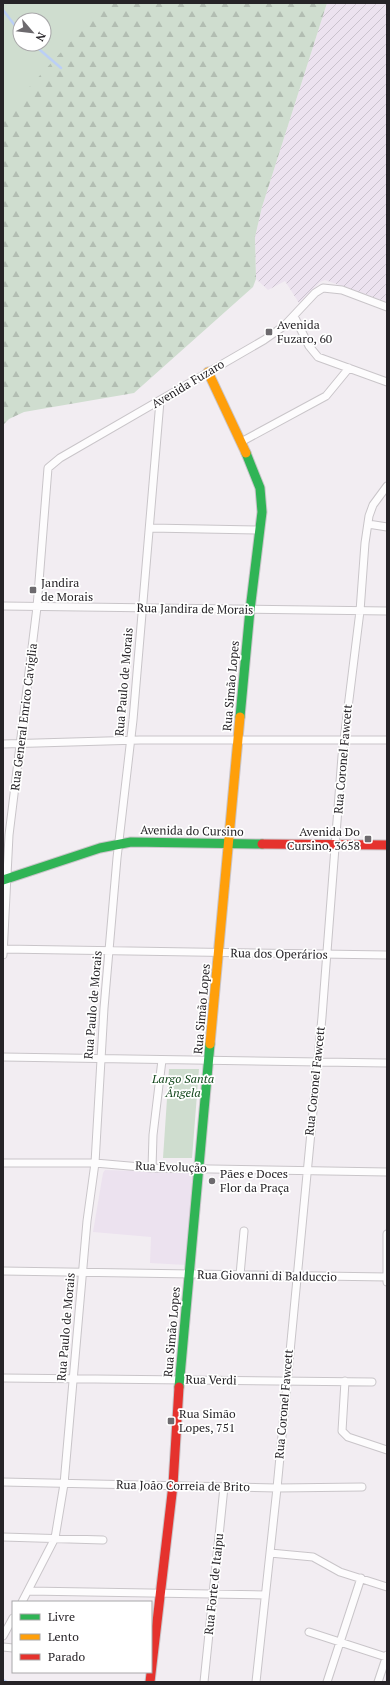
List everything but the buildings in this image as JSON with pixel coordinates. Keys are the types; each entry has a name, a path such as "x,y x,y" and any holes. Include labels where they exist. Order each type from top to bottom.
{"street":[{"name":"Avenida Fuzaro","path":"47,478 48,468 53,462 264,340 294,316 315,293 323,288 330,287 342,290 387,307"},
{"path":"294,316 309,346 318,357 387,382"},
{"path":"241,442 326,396 349,368"},
{"name":"Rua Simão Lopes","path":"152,1650 173,1485 179,1380 200,1168 218,952 250,610 262,512 260,488 241,442 208,372"},
{"name":"Rua Paulo de Morais","path":"23,1601 56,1538 64,1484 94,1163 100,1059 109,951 119,843 131,740 160,401"},
{"name":"Rua General Enrico Caviglia","path":"3,955 9,835 19,744 28,693 37,607 47,478"},
{"name":"Rua Coronel Fawcett","path":"256,1682 277,1488 327,955 344,740 360,611 368,524 373,505 387,486"},
{"path":"368,524 387,527"},
{"path":"150,528 259,530"},
{"name":"Rua Jandira de Morais","path":"3,606 387,612"},
{"path":"3,744 131,740 387,740"},
{"name":"Avenida do Cursino","path":"6,879 119,843 165,842 387,845"},
{"name":"Rua dos Operários","path":"3,949 387,956"},
{"path":"3,1057 387,1063"},
{"path":"152,1168 153,1135 162,1060"},
{"name":"Rua Evolução","path":"3,1163 94,1163 152,1168 306,1169 387,1172"},
{"path":"240,1275 244,1231"},
{"path":"387,1234 387,1282"},
{"name":"Rua Giovanni di Balduccio","path":"3,1271 387,1277"},
{"name":"Rua Verdi","path":"3,1378 372,1382"},
{"path":"345,1381 342,1431 344,1434 387,1450"},
{"name":"Rua João Correia de Brito","path":"3,1482 277,1488 362,1487"},
{"name":"Rua Forte de Itaipu","path":"204,1682 224,1487"},
{"path":"3,1537 103,1540"},
{"path":"270,1553 313,1557 340,1572 387,1587"},
{"path":"327,1682 361,1578"},
{"path":"28,1591 159,1592 266,1595"},
{"path":"3,1636 12,1620"},
{"path":"309,1632 387,1656 384,1674 378,1682"}],"shaded area":[{"path":"327,3 387,3 387,302 325,280 320,282 299,303 285,281 268,290 256,279 255,237 262,207"},
{"path":"105,1170 195,1173 186,1265 150,1263 151,1237 93,1232 103,1173"}],"green space":[{"path":"3,3 327,3 262,207 255,237 256,279 253,287 134,393 24,412 9,419 3,425"},
{"path":"3,3 103,3 83,28 3,116"},
{"name":"Largo Santa Ângela","path":"169,1069 199,1069 192,1158 163,1158"}],"waterway":[{"path":"3,10 12,22"},
{"path":"42,52 61,68"},
{"path":"3,1680 7,1682"}],"traffic: fast":[{"path":"240,717 250,610 262,512 260,488 246,453"},
{"path":"3,880 100,848 131,842 262,844"},
{"path":"179,1387 210,1044"}],"traffic: slow":[{"path":"208,372 246,453"},
{"path":"210,1044 240,717"}],"traffic: jam":[{"path":"262,844 387,845"},
{"path":"152,1665 173,1485 179,1387"},
{"path":"150,1682 151,1673"}],"place":[{"name":"Avenida Fuzaro, 60","path":"269,332"},
{"name":"Jandira de Morais","path":"33,590"},
{"name":"Avenida Do Cursino, 3658","path":"368,839"},
{"name":"Pães e Doces Flor da Praça","path":"212,1181"},
{"name":"Rua Simão Lopes, 751","path":"171,1421"}]}
